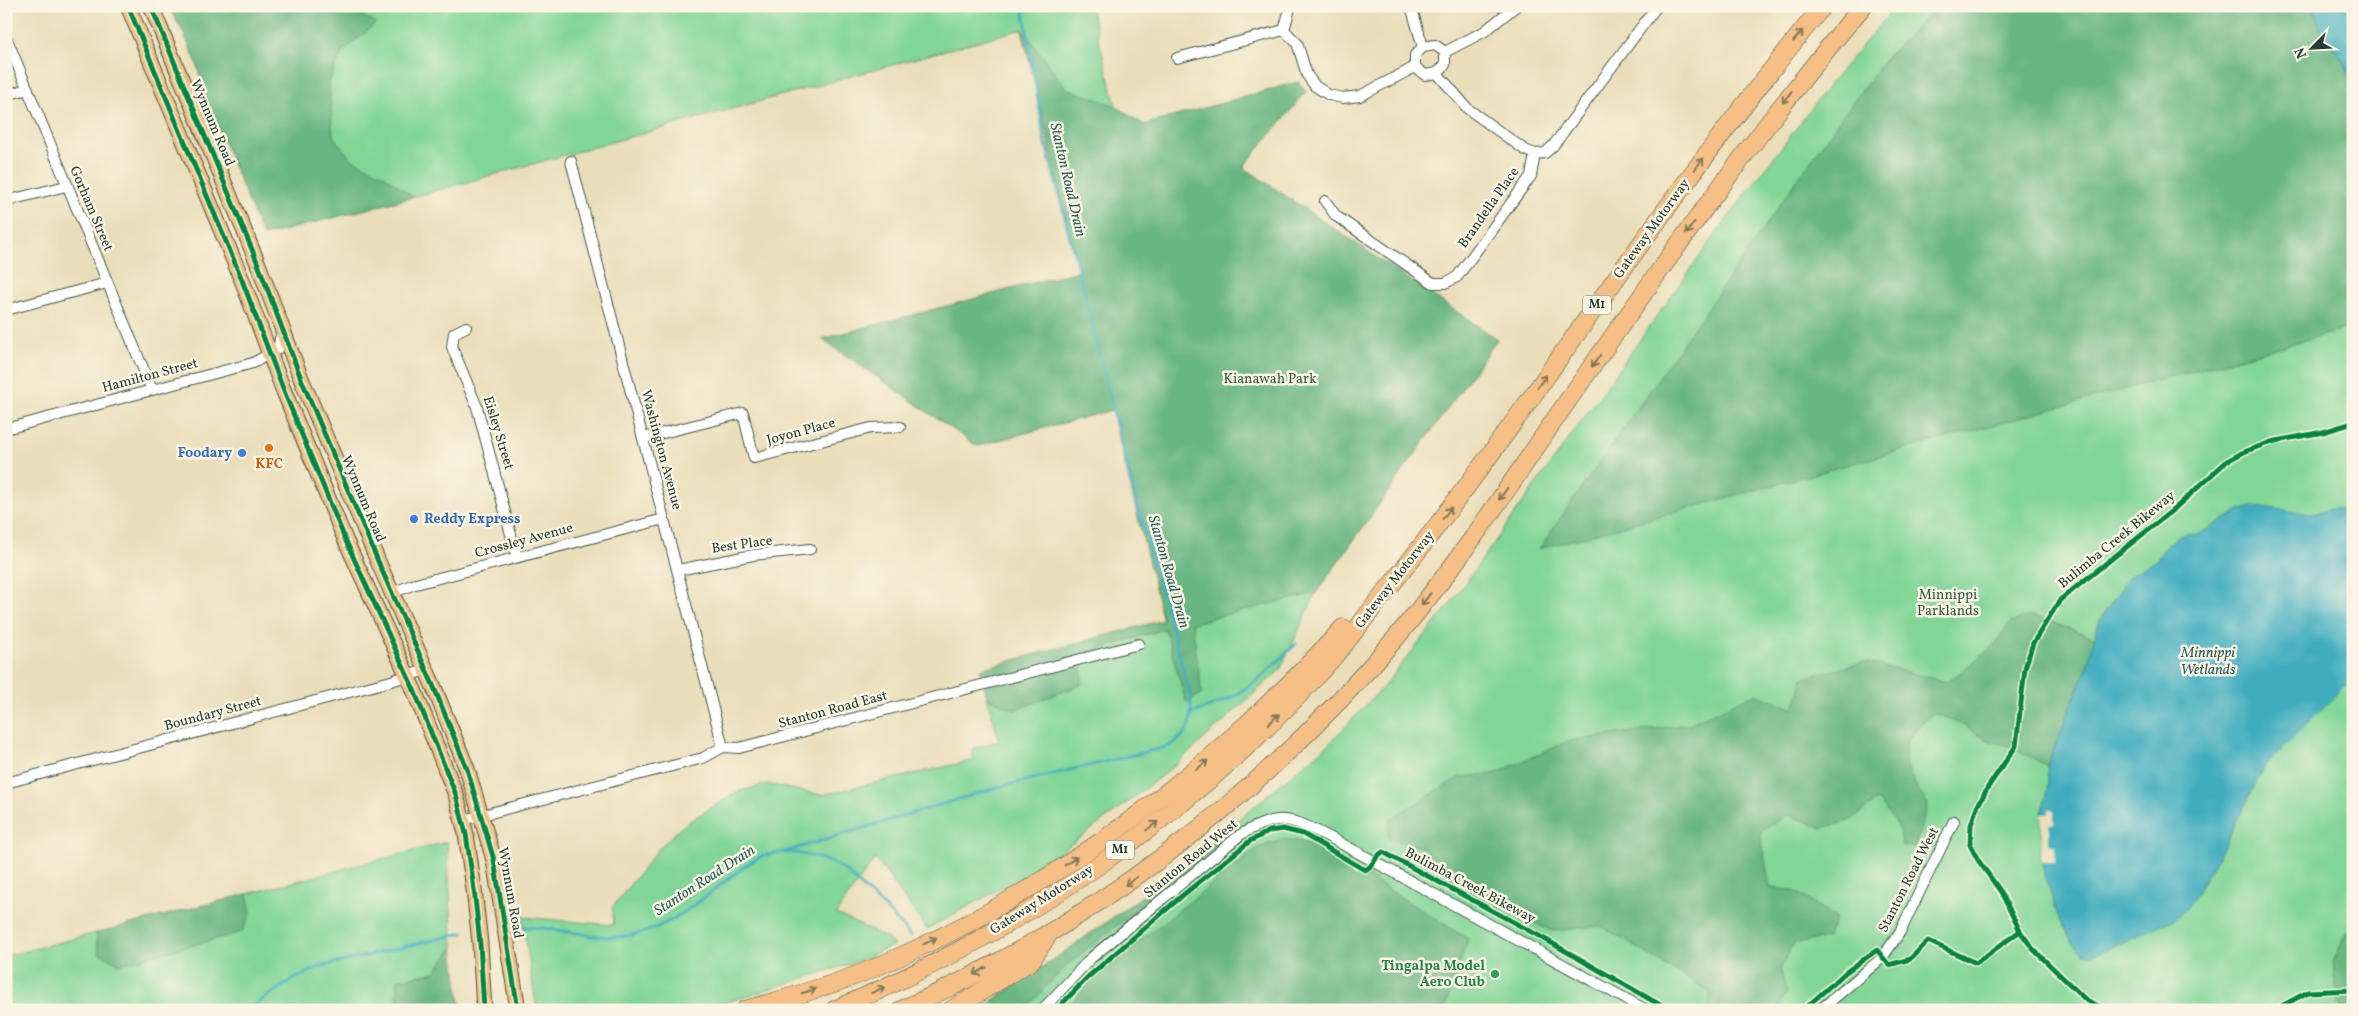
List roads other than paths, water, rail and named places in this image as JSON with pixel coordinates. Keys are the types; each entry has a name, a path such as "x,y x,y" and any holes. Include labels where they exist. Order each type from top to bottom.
{"highway":[{"name":"Gateway Motorway","path":"834,1010 914,974 1007,924 1065,888 1164,817 1212,777 1298,696 1354,634 1498,443 1694,171 1760,84 1823,6"},
{"name":"Gateway Motorway","path":"902,1010 1049,935 1129,882 1226,807 1311,730 1401,631 1456,560 1720,186 1785,99 1863,6"},
{"path":"745,1010 828,985 886,962 969,922 1070,862 1133,818 1225,746 1311,664 1357,614 1374,606"},
{"path":"951,1010 1031,961 1049,935"}],"main road":[{"path":"128,6 201,178 345,539 450,776 463,820 478,920 484,1010"},
{"name":"Wynnum Road","path":"151,6 258,264 342,479 426,670 467,769 482,815 498,878 518,1010"},
{"path":"201,178 204,161 213,157"}],"street":[{"path":"1284,30 1289,12 1288,6"},
{"path":"1412,6 1423,47"},
{"path":"1445,52 1485,31 1516,6"},
{"path":"1437,73 1468,109 1525,150 1535,154 1545,152 1553,146 1657,6"},
{"path":"1177,58 1284,30"},
{"path":"1284,30 1297,44 1307,75 1315,86 1329,95 1343,98 1360,96 1415,67"},
{"name":"Gorham Street","path":"6,38 152,390"},
{"path":"1415,67 1415,55 1423,47 1435,45 1445,52"},
{"path":"1415,67 1425,75 1437,73 1445,65 1445,52"},
{"path":"6,95 28,89"},
{"name":"Brandella Place","path":"1324,201 1336,216 1434,283 1445,283 1457,277 1531,176 1535,154"},
{"name":"Washington Avenue","path":"571,161 723,747"},
{"path":"6,201 66,186"},
{"path":"6,310 107,283"},
{"name":"Eisley Street","path":"466,327 454,333 452,347 477,407 518,557"},
{"path":"270,355 278,349 282,329"},
{"name":"Hamilton Street","path":"6,429 246,366 270,355"},
{"name":"Joyon Place","path":"643,438 743,413 754,458 871,428 900,427"},
{"name":"Crossley Avenue","path":"392,593 412,585 664,519"},
{"name":"Best Place","path":"678,570 747,556 810,549"},
{"name":"Stanton Road East","path":"463,820 703,758 723,747 739,748 1139,644"},
{"name":"Boundary Street","path":"6,783 426,670"},
{"name":"Stanton Road West","path":"1042,1010 1091,958 1240,835 1261,823 1278,819 1297,821 1333,839 1646,1010"},
{"name":"Stanton Road West","path":"1820,1010 1882,958 1900,932 1954,821"}],"water":[{"path":"2313,6 2351,6 2353,11 2353,89 2343,60 2322,36"},
{"name":"Minnippi Wetlands","path":"2255,506 2313,514 2332,509 2353,508 2353,678 2265,766 2221,852 2189,906 2174,919 2101,952 2090,956 2084,954 2073,943 2057,914 2041,862 2042,814 2048,785 2047,766 2086,670 2099,621 2130,575 2156,561 2164,548 2180,535 2189,532 2194,534 2200,533 2239,511"}],"waterway":[{"name":"Stanton Road Drain","path":"784,852 999,787 1167,747 1186,732 1190,722 1191,698 1129,474 1044,137 1023,6"},
{"path":"1191,714 1233,697 1260,678 1296,644"},
{"name":"Stanton Road Drain","path":"522,927 537,927 611,937 641,933 672,920 753,861 774,853 798,853 822,859 843,869 886,909 910,936"},
{"name":"Stanton Road Drain","path":"248,1010 290,981 319,967 463,933"}],"place":[{"name":"KFC","path":"269,448"},
{"name":"Foodary","path":"242,453"},
{"name":"Reddy Express","path":"414,519"},
{"name":"Tingalpa Model Aero Club","path":"1495,974"}],"park label":[{"name":"Kianawah Park","path":"1270,379"},
{"name":"Minnippi Parklands","path":"1948,604"}]}
